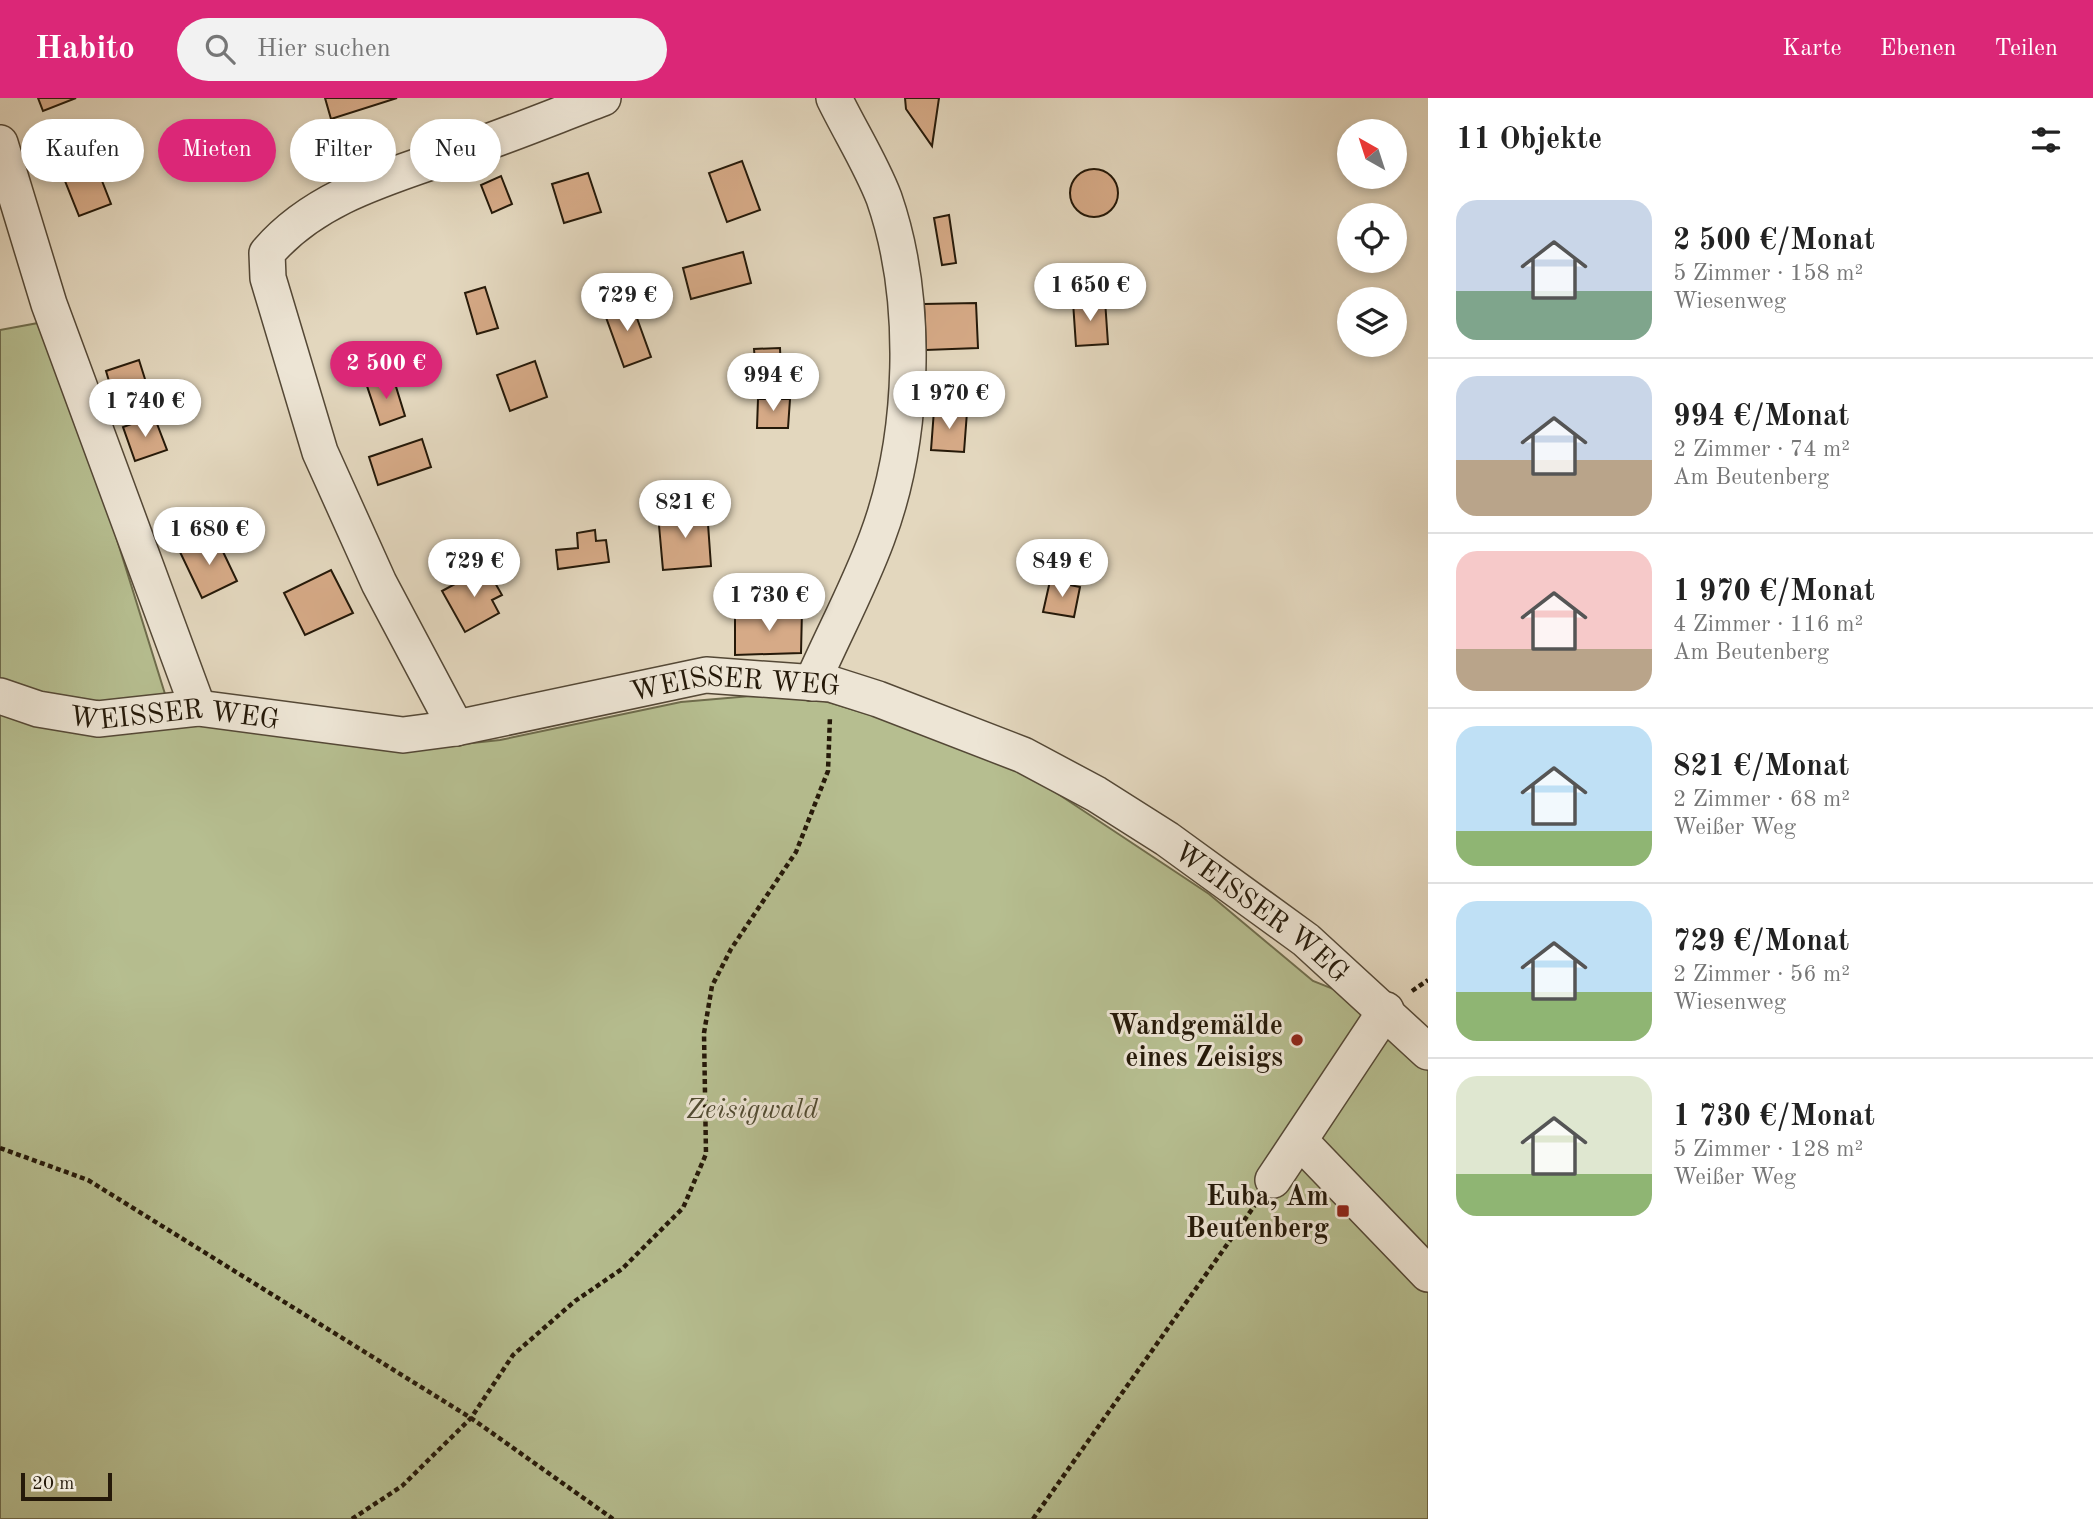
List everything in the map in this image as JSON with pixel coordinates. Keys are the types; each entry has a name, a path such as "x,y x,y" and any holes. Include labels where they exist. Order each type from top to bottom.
{"street":[{"path":"456,728 379,583 320,452 268,278 267,253 283,234 362,184 468,149 603,98"},
{"path":"821,684 878,537 903,444 907,332 900,257 883,197 834,98"},
{"path":"0,143 49,304 198,708"},
{"name":"WEISSER WEG","path":"0,696 38,709 98,719 198,708 403,735 456,728 706,675 821,684 878,699 1023,755 1096,794 1167,839 1306,940 1386,1010 1428,1052"},
{"path":"1273,1180 1386,1010"},
{"path":"1300,1141 1428,1274"}],"path":[{"path":"352,1519 402,1486 471,1419 513,1355 575,1301 622,1269 683,1208 706,1154 704,1032 712,986 731,949 796,852 828,771 821,684"},
{"path":"0,1148 88,1180 471,1419 613,1519"},
{"path":"1033,1519 1273,1180"}],"green space":[{"name":"Zeisigwald","path":"49,321 165,694 407,750 500,740 681,702 751,696 821,700 901,724 980,753 1040,782 1209,894 1313,981 1386,1010 1428,1052 1428,1519 0,1519 0,330"}],"building":[{"path":"38,98 76,98 43,111"},
{"path":"325,98 397,98 331,119"},
{"path":"905,98 939,98 932,146 906,109"},
{"path":"742,161 760,210 727,222 709,173"},
{"path":"1094,169 1111,176 1118,193 1111,210 1094,217 1077,210 1070,193 1077,176"},
{"path":"588,173 601,212 564,223 552,184"},
{"path":"501,176 512,204 492,213 481,185 501,182"},
{"path":"65,182 102,182 111,204 79,216"},
{"path":"949,215 956,263 942,265 934,218"},
{"path":"743,252 751,283 691,299 683,268"},
{"path":"485,287 498,328 477,334 465,293"},
{"path":"630,299 651,357 624,367 603,309"},
{"path":"1105,300 1108,344 1076,346 1073,302"},
{"path":"976,303 978,348 926,350 924,304"},
{"path":"780,348 781,373 756,375 754,349"},
{"path":"139,360 150,395 116,405 106,371"},
{"path":"535,361 547,397 510,411 497,375"},
{"path":"393,377 405,416 380,425 367,386"},
{"path":"758,399 790,399 788,428 757,428"},
{"path":"934,410 967,412 964,452 931,450"},
{"path":"154,416 167,450 135,461 123,427"},
{"path":"422,439 431,467 378,485 369,457"},
{"path":"707,510 711,566 663,570 658,514"},
{"path":"595,530 596,541 606,540 609,562 558,569 556,550 578,548 577,533"},
{"path":"215,535 237,581 202,598 180,552"},
{"path":"486,567 502,595 492,600 499,613 465,632 442,591"},
{"path":"331,570 353,613 305,635 284,593"},
{"path":"1050,581 1080,587 1074,617 1043,612"},
{"path":"802,610 801,653 735,655 735,616"}],"place":[{"name":"Wandgemälde eines Zeisigs","path":"1297,1040"},
{"name":"Euba, Am Beutenberg","path":"1343,1211"}]}
